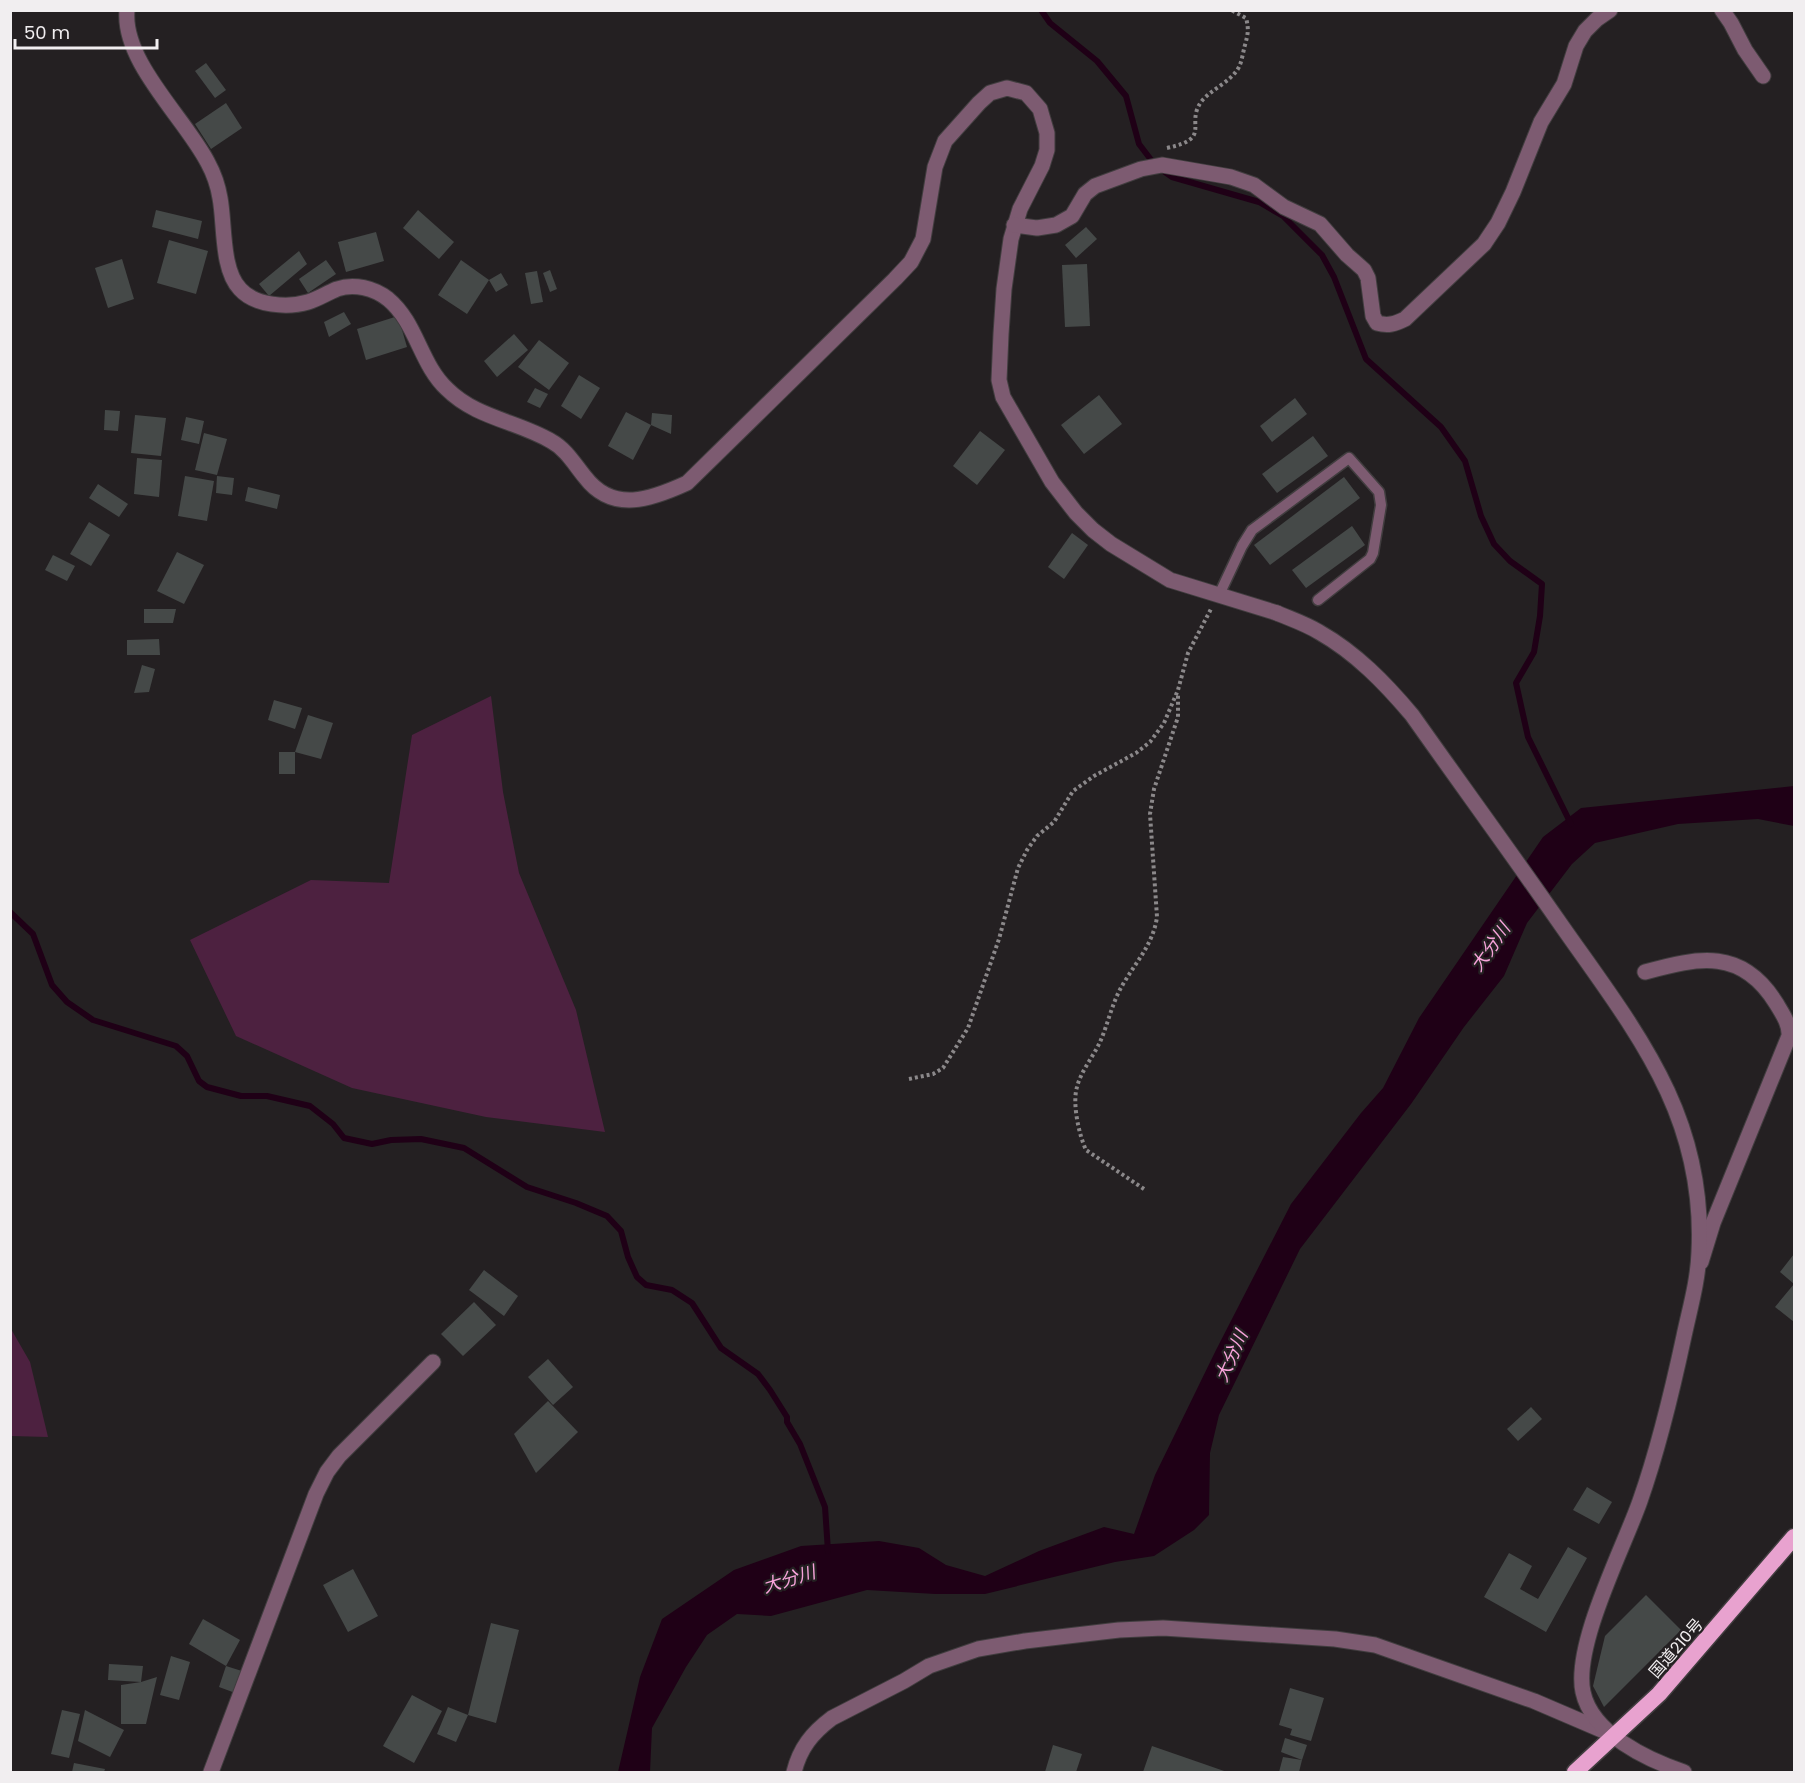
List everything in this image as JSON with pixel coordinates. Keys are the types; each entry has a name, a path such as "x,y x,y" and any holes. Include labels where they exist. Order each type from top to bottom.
{"highway":[{"name":"国道210号","path":"1575,1773 1679,1673 1794,1537"}],"street":[{"path":"127,10 128,34 147,72 208,163 220,199 225,248 232,278 240,289 248,296 267,304 293,305 308,302 338,288 375,291 399,309 408,321 434,372 452,394 490,417 552,441 563,450 596,489 605,495 622,500 655,497 687,483 895,279 911,262 923,239 935,167 945,141 984,97 997,90 1007,88 1018,90 1031,98 1040,109 1047,133 1047,150 1042,166 1014,225 1004,289 1001,334 999,380 1003,397 1052,482 1076,513 1093,530 1159,574 1180,584 1276,613 1319,632 1357,658 1376,675 1412,715 1614,1001 1660,1073 1684,1128 1694,1171 1700,1216 1697,1276"},
{"path":"1014,225 1037,228 1056,225 1072,216 1085,194 1095,186 1141,169 1162,165 1232,177 1254,184 1284,207 1320,224 1347,255 1364,270 1368,278 1373,316 1377,323 1386,325 1397,323 1405,320 1484,244 1498,223 1513,192 1541,122 1564,84 1576,46 1585,31 1610,10"},
{"path":"1722,10 1763,76"},
{"path":"1645,972 1698,959 1713,960 1738,967 1763,984 1780,1009 1789,1031 1789,1036 1713,1223 1697,1276 1658,1447 1640,1503 1596,1613 1583,1667 1583,1691 1597,1719 1613,1735 1641,1754 1684,1773"},
{"path":"211,1773 316,1494 327,1472 339,1456 433,1362"},
{"path":"794,1773 804,1745 832,1718 928,1666 996,1645 1142,1629 1335,1639 1375,1646 1534,1701 1613,1735"}],"lane":[{"path":"1219,595 1252,530 1349,458 1379,492 1381,505 1373,553 1370,559 1318,600"}],"path":[{"path":"1162,165 1166,148 1184,144 1191,139 1195,132 1201,102 1239,68 1249,29 1246,18 1231,10"},
{"path":"909,1079 933,1074 944,1068 968,1028 999,939 1018,868 1027,850 1037,836 1054,822 1073,791 1150,742 1164,723 1178,690 1188,652 1219,595"},
{"path":"1144,1189 1086,1150 1082,1142 1075,1100 1077,1087 1100,1042 1121,987 1146,951 1156,925 1150,814 1154,789 1178,717 1178,690"}],"shaded area":[{"path":"491,696 503,792 519,873 576,1010 605,1132 486,1117 352,1088 236,1036 190,940 311,880 389,883 412,735"},
{"path":"11,1329 30,1362 48,1437 11,1436"}],"water":[{"name":"大分川","path":"1794,786 1794,826 1758,819 1678,824 1595,843 1572,864 1527,923 1504,976 1464,1027 1411,1104 1300,1249 1219,1415 1210,1453 1209,1515 1194,1530 1154,1556 1115,1562 985,1594 867,1590 771,1616 737,1614 707,1635 652,1728 650,1772 618,1772 640,1677 662,1619 734,1570 801,1546 879,1541 919,1548 946,1565 985,1576 1039,1551 1104,1527 1134,1534 1155,1475 1291,1204 1383,1088 1419,1018 1543,837 1581,808"}],"building":[{"path":"206,63 226,90 215,98 195,71"},
{"path":"226,103 242,128 211,149 195,124"},
{"path":"156,210 202,221 198,239 152,227"},
{"path":"418,210 454,242 439,259 403,228"},
{"path":"1086,227 1097,239 1076,258 1065,245"},
{"path":"376,232 384,261 346,272 338,242"},
{"path":"169,240 208,251 196,294 157,283"},
{"path":"299,251 307,264 269,296 259,284"},
{"path":"122,259 134,299 108,308 95,268"},
{"path":"326,260 336,274 308,293 299,279"},
{"path":"461,260 489,280 467,314 438,295"},
{"path":"1087,264 1090,326 1065,327 1062,265"},
{"path":"550,270 557,289 550,292 543,273"},
{"path":"537,271 543,302 531,304 525,273"},
{"path":"501,273 508,285 496,292 489,280"},
{"path":"344,312 351,324 329,337 324,322"},
{"path":"398,316 407,347 366,360 357,329"},
{"path":"514,334 528,350 497,377 484,361"},
{"path":"539,340 569,363 549,390 518,367"},
{"path":"579,375 600,388 581,419 561,406"},
{"path":"535,388 548,394 540,408 527,402"},
{"path":"1099,395 1122,424 1084,454 1061,425"},
{"path":"1295,398 1307,414 1272,442 1260,426"},
{"path":"105,410 120,411 118,431 104,430"},
{"path":"626,412 651,425 633,460 608,446"},
{"path":"652,413 672,415 671,434 651,425"},
{"path":"135,415 166,418 161,456 131,453"},
{"path":"186,417 204,421 199,444 181,440"},
{"path":"980,431 1005,450 977,485 953,466"},
{"path":"204,433 227,439 217,475 195,470"},
{"path":"1313,436 1328,456 1277,493 1262,474"},
{"path":"137,458 162,460 159,497 134,494"},
{"path":"185,476 214,481 207,521 178,516"},
{"path":"217,476 234,478 232,495 216,493"},
{"path":"1344,477 1360,498 1270,565 1254,545"},
{"path":"98,484 128,504 119,517 89,498"},
{"path":"248,487 280,495 277,509 245,501"},
{"path":"89,522 110,535 91,566 70,554"},
{"path":"1352,526 1365,545 1306,588 1292,570"},
{"path":"1072,533 1088,545 1064,579 1048,567"},
{"path":"177,552 204,565 184,604 157,591"},
{"path":"53,555 75,566 67,581 45,570"},
{"path":"144,609 176,609 173,623 144,623"},
{"path":"159,639 160,655 127,655 127,640"},
{"path":"142,665 155,669 149,692 134,693"},
{"path":"274,700 302,708 295,729 268,720"},
{"path":"308,715 333,723 321,759 295,752"},
{"path":"279,752 295,752 295,774 279,774"},
{"path":"1794,1254 1794,1284 1780,1272"},
{"path":"484,1270 518,1296 504,1316 469,1290"},
{"path":"1794,1284 1794,1322 1775,1307"},
{"path":"474,1302 496,1325 463,1356 441,1334"},
{"path":"548,1359 573,1387 553,1405 528,1377"},
{"path":"548,1401 578,1432 536,1473 514,1434"},
{"path":"1531,1407 1542,1419 1518,1441 1507,1429"},
{"path":"1587,1487 1612,1502 1599,1524 1573,1510"},
{"path":"1568,1547 1587,1558 1546,1632 1484,1597 1509,1553 1532,1566 1520,1589 1538,1599"},
{"path":"353,1569 378,1616 348,1632 323,1585"},
{"path":"1646,1595 1681,1630 1604,1707 1593,1686 1605,1636"},
{"path":"203,1619 240,1640 226,1666 189,1644"},
{"path":"491,1623 519,1630 496,1723 468,1715"},
{"path":"171,1656 190,1662 179,1700 160,1695"},
{"path":"109,1664 143,1666 141,1682 108,1680"},
{"path":"226,1666 245,1672 238,1694 219,1687"},
{"path":"157,1677 146,1724 121,1724 121,1685"},
{"path":"1290,1688 1324,1698 1311,1741 1290,1735 1292,1729 1279,1725"},
{"path":"412,1695 442,1711 414,1763 383,1746"},
{"path":"448,1707 468,1715 456,1742 437,1734"},
{"path":"62,1710 80,1714 69,1758 51,1754"},
{"path":"85,1710 124,1730 110,1757 78,1741"},
{"path":"1285,1738 1307,1745 1302,1760 1281,1752"},
{"path":"1053,1745 1082,1754 1076,1772 1045,1772"},
{"path":"1152,1746 1227,1772 1143,1772"},
{"path":"1283,1757 1302,1760 1299,1772 1279,1772"},
{"path":"74,1763 105,1769 104,1772 72,1772"}],"waterway":[{"path":"1041,10 1050,23 1097,61 1126,96 1139,144 1155,165 1172,177 1259,202 1283,216 1322,255 1334,277 1366,359 1441,427 1465,461 1481,516 1494,544 1510,561 1542,584 1534,652 1516,683 1528,737 1571,824"},
{"path":"10,912 33,934 52,985 67,1002 93,1020 176,1046 187,1056 199,1081 207,1087 241,1096 267,1096 310,1106 333,1124 344,1138 372,1144 391,1140 421,1139 464,1148 527,1187 607,1216 621,1231 628,1257 637,1277 646,1285 672,1290 692,1303 721,1348 758,1374 770,1390 800,1444 825,1507 828,1551"}]}
